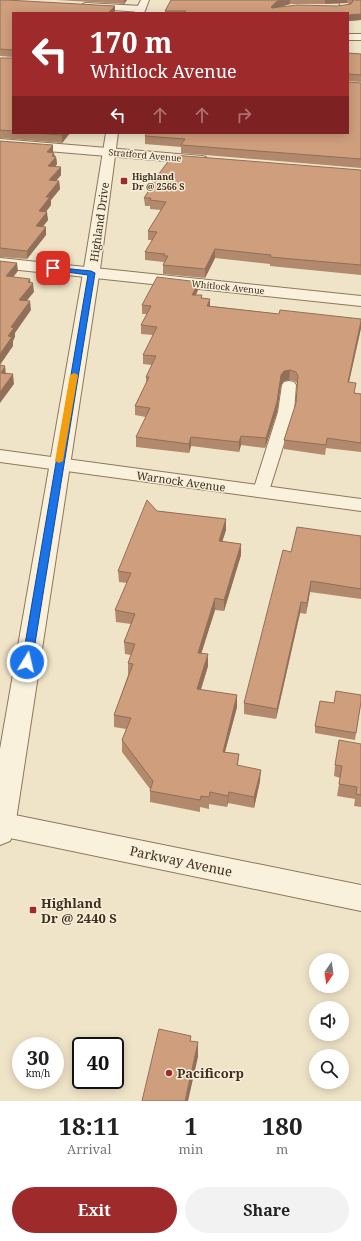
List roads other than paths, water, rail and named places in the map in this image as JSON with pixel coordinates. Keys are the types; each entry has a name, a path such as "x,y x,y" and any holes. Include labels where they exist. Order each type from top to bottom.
{"street":[{"path":"333,9 345,4 361,14"},
{"path":"76,6 141,7"},
{"path":"349,37 361,37"},
{"name":"Stratford Avenue","path":"0,143 110,143 211,161"},
{"name":"Highland Drive","path":"0,827 91,273 110,143"},
{"name":"Whitlock Avenue","path":"0,263 361,301"},
{"name":"Warnock Avenue","path":"0,456 361,505"},
{"name":"Parkway Avenue","path":"0,827 361,898"}],"lane":[{"path":"261,492 286,412 289,385"}],"place":[{"name":"Highland Dr @ 2566 S","path":"124,181"},
{"name":"Highland Dr @ 2440 S","path":"33,910"},
{"name":"Pacificorp","path":"169,1073"}]}
